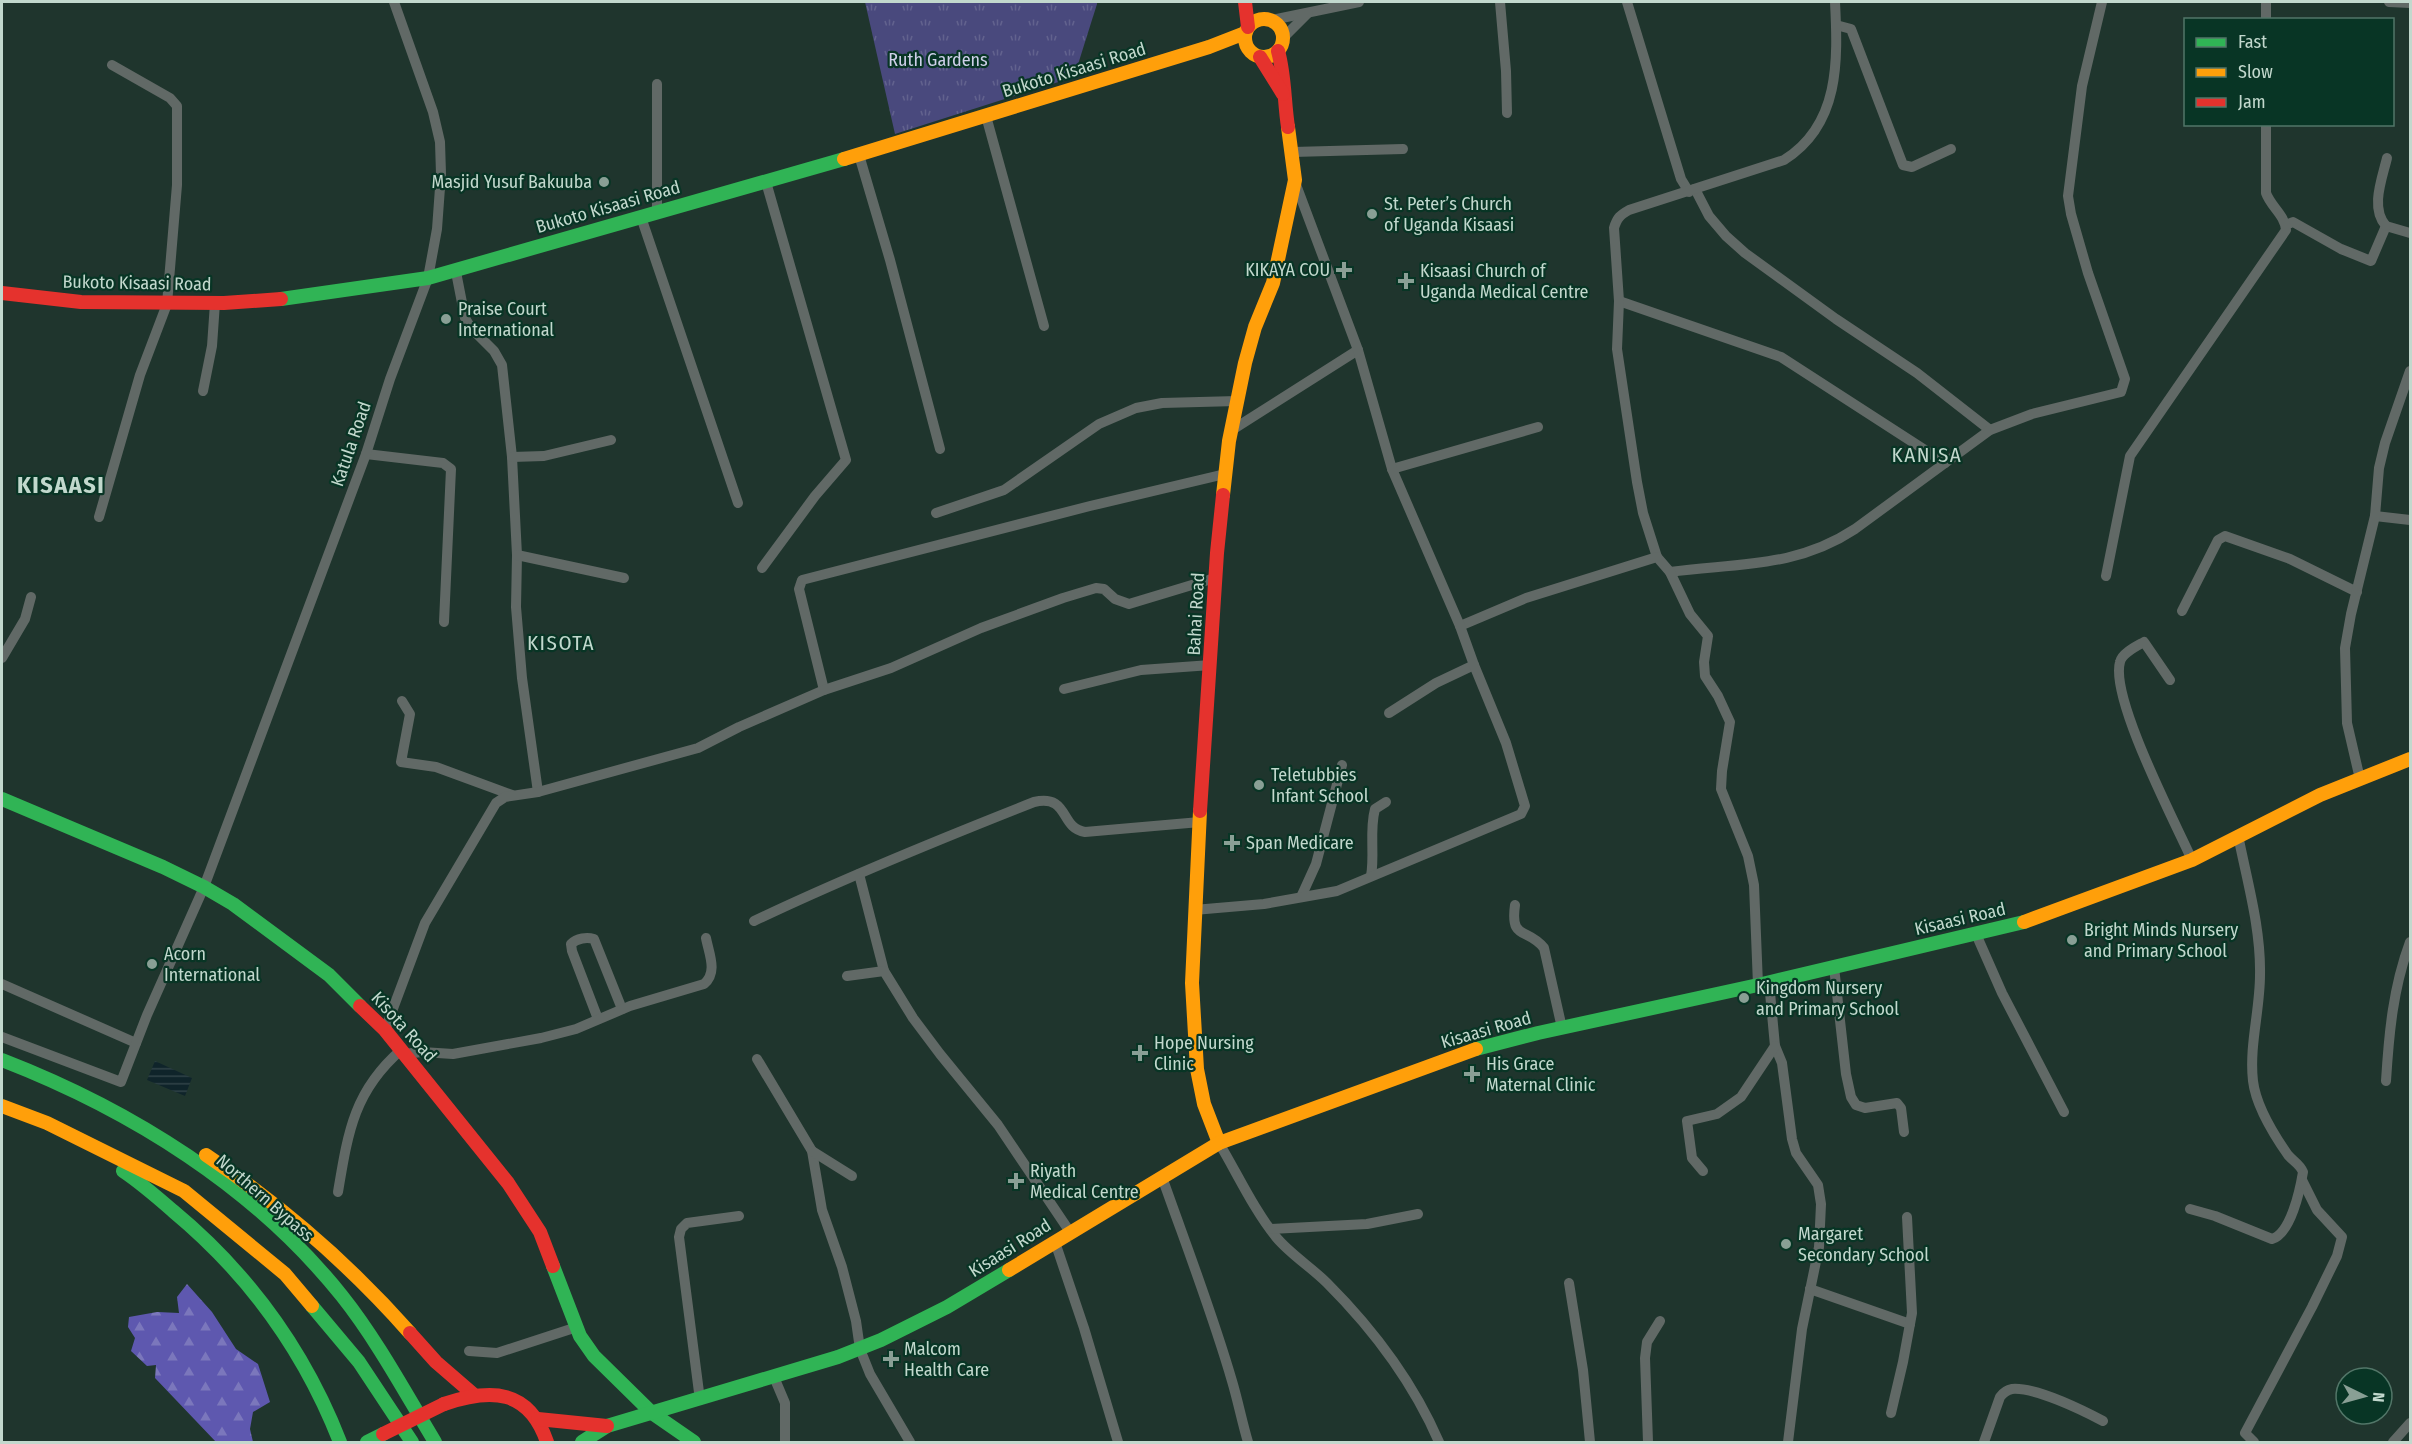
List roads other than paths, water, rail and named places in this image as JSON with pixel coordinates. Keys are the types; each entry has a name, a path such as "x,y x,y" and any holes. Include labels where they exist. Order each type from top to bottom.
{"main road":[{"path":"1245,2 1246,45 1255,53 1272,55 1280,44 1278,25 1251,2"},
{"path":"1246,30 1258,19 1269,19"},
{"name":"Bukoto Kisaasi Road","path":"2,293 81,302 215,303 279,299 428,278 456,272 551,242 859,155 1209,47 1246,30"},
{"name":"Bahai Road","path":"1220,1143 1204,1104 1197,1069 1192,983 1194,910 1215,578 1225,474 1237,401 1255,327 1273,284 1294,180 1293,152 1283,94 1280,44"},
{"name":"Bukoto Kisaasi Road","path":"1209,47 1255,53"},
{"name":"Bahai Road","path":"1255,53 1283,94"},
{"name":"Kisaasi Road","path":"607,1426 700,1400 860,1349 947,1308 1220,1143 1473,1050 2034,920 2192,860 2320,795 2410,759"},
{"name":"Kisota Road","path":"2,799 163,867 204,887 233,904 329,975 385,1030 501,1174 540,1232 577,1327 594,1356 652,1413 694,1443"},
{"name":"Northern Bypass","path":"2,1060 52,1079 110,1108 206,1170 245,1201 302,1253 341,1295 409,1398 435,1443"},
{"path":"2,1106 47,1123 184,1191 285,1274 359,1362 412,1443"},
{"path":"110,1108 171,1132 239,1177 311,1233 380,1299 436,1362 473,1394"},
{"path":"47,1123 137,1180 220,1253 281,1325 326,1404 340,1443"},
{"path":"368,1443 444,1404 473,1394 510,1399 526,1405 538,1419 547,1443"},
{"path":"538,1419 607,1426"},
{"path":"582,1443 607,1426"}],"street":[{"name":"Katula Road","path":"2,1037 121,1082 204,887 366,454 390,379 428,278 437,228 441,174 440,142 433,112 394,2"},
{"path":"1269,19 1359,2"},
{"path":"1500,2 1507,113"},
{"path":"1627,2 1681,179 1692,190 1709,216 1745,253 1836,319 1917,373 1990,430"},
{"path":"1788,1443 1802,1329 1819,1247 1821,1204 1818,1185 1796,1154 1792,1139 1782,1063 1775,1046 1764,984 1752,875 1748,856 1721,789 1730,722 1703,669 1708,636 1690,614 1670,572 1657,557 1643,513 1617,349 1619,301 1614,228 1620,215 1629,210 1784,160 1809,138 1819,126 1828,108 1835,57 1835,2"},
{"path":"1670,572 1775,561 1812,553 1832,544 1855,529 1990,430 2032,414 2121,392 2125,379 2088,273 2068,196 2082,86 2102,2"},
{"path":"2266,2 2266,18"},
{"path":"2388,2 2410,3"},
{"path":"1280,44 1308,13"},
{"path":"1836,25 1851,29 1903,165 1912,167 1951,148"},
{"path":"99,517 140,375 167,304 177,185 177,106 170,98 112,65"},
{"path":"657,84 657,212"},
{"path":"986,116 1044,326"},
{"path":"2106,576 2130,456 2220,323 2284,235 2286,225 2266,193 2266,126"},
{"path":"1293,152 1403,149"},
{"path":"859,155 890,260 940,449"},
{"path":"2387,158 2377,205 2380,219 2386,226 2410,233"},
{"path":"1194,910 1264,904 1336,891 1521,814 1524,810 1524,799 1506,743 1460,626 1392,469 1358,350 1294,180"},
{"path":"762,568 815,496 846,460 766,182"},
{"path":"641,217 738,503"},
{"path":"2286,225 2293,222 2341,249 2372,261 2386,226"},
{"path":"456,272 465,318 471,328 494,351 502,365 512,457 517,555 516,607 522,678 538,792"},
{"path":"1619,301 1781,357 1945,463"},
{"path":"203,391 212,346 215,303"},
{"path":"1232,430 1358,350"},
{"path":"2360,778 2347,723 2344,681 2345,648 2375,516 2379,468 2385,443 2410,371"},
{"path":"936,513 1004,490 1099,424 1136,408 1162,403 1237,401"},
{"path":"2399,401 2410,406"},
{"path":"1392,469 1538,427"},
{"path":"512,457 544,456 611,440"},
{"path":"366,454 443,463 451,470 444,622"},
{"path":"824,690 799,590 802,580 1225,474"},
{"path":"2375,516 2410,520"},
{"path":"2182,611 2218,540 2225,536 2290,559 2357,592"},
{"path":"517,555 624,579"},
{"path":"1460,626 1526,598 1657,557"},
{"path":"385,1030 425,923 496,803 505,797 538,792 698,748 739,726 824,690 884,671 981,628 1085,591 1096,588 1104,589 1115,599 1130,604 1215,578"},
{"path":"2,658 25,619 31,597"},
{"path":"2170,680 2162,664 2144,642 2122,657 2119,674 2133,730 2192,860"},
{"path":"1064,689 1141,670 1211,665"},
{"path":"1389,713 1436,682 1474,665"},
{"path":"402,701 410,714 401,762 436,767 512,795"},
{"path":"1301,897 1316,864 1342,765"},
{"path":"754,921 812,893 917,848 1042,800 1058,804 1075,828 1085,832 1200,822"},
{"path":"1371,876 1372,818 1375,809 1386,802"},
{"path":"2190,1209 2215,1216 2272,1239 2278,1237 2285,1228 2301,1180 2301,1168 2289,1158 2277,1137 2260,1103 2253,1081 2253,1053 2260,976 2259,947 2238,835"},
{"path":"859,874 884,970 914,1018 998,1125 1070,1232"},
{"path":"1515,905 1513,919 1520,933 1539,942 1544,948 1562,1028"},
{"path":"1976,934 2002,993 2064,1112"},
{"path":"598,1019 572,951 571,944 586,937 594,939 622,1009"},
{"path":"338,1191 347,1138 355,1113 369,1084 381,1067 402,1052 453,1054 513,1045 576,1029 622,1009 704,984 708,981 712,967 706,938"},
{"path":"2386,1081 2393,1005 2398,977 2410,942"},
{"path":"1834,967 1846,1074 1851,1097 1856,1105 1865,1108 1897,1102 1901,1107 1904,1132"},
{"path":"847,976 884,970"},
{"path":"2,984 136,1043"},
{"path":"1703,1171 1692,1158 1687,1121 1717,1114 1741,1097 1775,1046"},
{"path":"757,1059 812,1151 822,1210 848,1287 860,1349 870,1374 910,1443"},
{"path":"1220,1143 1271,1229 1282,1243 1314,1270 1351,1307 1373,1334 1427,1414 1439,1443"},
{"path":"812,1151 852,1176"},
{"path":"1162,1177 1230,1373 1248,1443"},
{"path":"2254,1443 2245,1434 2312,1307 2337,1256 2343,1236 2317,1210 2301,1180"},
{"path":"1271,1229 1367,1224 1418,1214"},
{"path":"700,1400 679,1237 681,1229 687,1223 739,1216"},
{"path":"1891,1413 1912,1306 1907,1217"},
{"path":"1054,1242 1084,1328 1118,1443"},
{"path":"1569,1284 1583,1370 1590,1443"},
{"path":"1810,1289 1910,1324"},
{"path":"1648,1443 1645,1358 1647,1342 1660,1321"},
{"path":"469,1351 497,1353 577,1327"},
{"path":"774,1377 785,1403 785,1443"},
{"path":"1984,1443 2000,1397 2004,1392 2012,1389 2056,1400 2103,1420"},
{"path":"2393,1443 2410,1423"}],"water":[{"path":"155,1061 192,1078 185,1096 147,1080"}],"place":[{"name":"Masjid Yusuf Bakuuba","path":"604,182"},
{"name":"St. Peter’s Church of Uganda Kisaasi","path":"1372,214"},
{"name":"KIKAYA COU","path":"1344,270"},
{"name":"Kisaasi Church of Uganda Medical Centre","path":"1406,281"},
{"name":"Praise Court International","path":"446,319"},
{"name":"Teletubbies Infant School","path":"1259,785"},
{"name":"Span Medicare","path":"1232,843"},
{"name":"Bright Minds Nursery and Primary School","path":"2072,940"},
{"name":"Acorn International","path":"152,964"},
{"name":"Kingdom Nursery and Primary School","path":"1744,998"},
{"name":"Hope Nursing Clinic","path":"1140,1053"},
{"name":"His Grace Maternal Clinic","path":"1472,1074"},
{"name":"Riyath Medical Centre","path":"1016,1181"},
{"name":"Margaret Secondary School","path":"1786,1244"},
{"name":"Malcom Health Care","path":"891,1359"}],"district":[{"name":"KANISA","path":"1927,455"},
{"name":"KISAASI","path":"61,485"},
{"name":"KISOTA","path":"561,643"}],"park label":[{"name":"Ruth Gardens","path":"938,60"}]}
